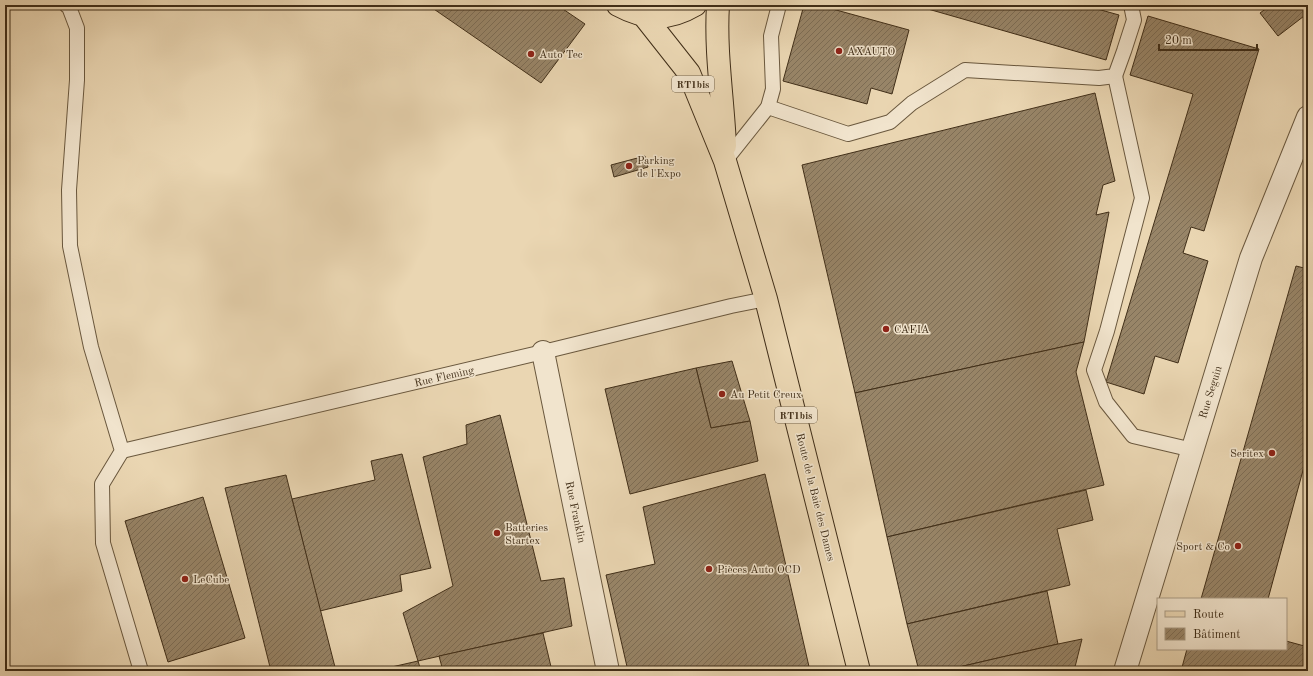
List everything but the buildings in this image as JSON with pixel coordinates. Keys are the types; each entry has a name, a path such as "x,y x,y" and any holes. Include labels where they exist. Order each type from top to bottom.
{"main road":[{"path":"618,5 644,16 666,17 682,13 695,5"},
{"name":"Route de la Baie des Dames","path":"718,5 716,25 724,113 725,161"},
{"name":"Route de la Baie des Dames","path":"644,16 689,73 725,161 766,299 859,671"}],"street":[{"name":"Rue Seguin","path":"1126,671 1251,258 1308,117"},
{"name":"Rue Franklin","path":"543,352 608,671"}],"lane":[{"path":"66,5 69,7 77,28 77,80 69,190 70,246 90,347 122,451 102,484 104,543 141,671"},
{"path":"725,161 768,107 772,89 771,36 779,5"},
{"path":"1131,5 1134,20 1115,76 1142,198 1107,331 1094,370 1106,402 1133,436 1193,450"},
{"path":"768,107 848,134 890,122 912,103 965,70 1099,78 1115,76"},
{"name":"Rue Fleming","path":"122,451 543,352 731,306 766,299"}],"place":[{"name":"AXAUTO","path":"839,51"},
{"name":"Auto Tec","path":"531,54"},
{"name":"Parking de l'Expo","path":"629,166"},
{"name":"CAFIA","path":"886,329"},
{"name":"Au Petit Creux","path":"722,394"},
{"name":"Seritex","path":"1272,453"},
{"name":"Batteries Startex","path":"497,533"},
{"name":"Sport & Co","path":"1238,546"},
{"name":"Pièces Auto OCD","path":"709,569"},
{"name":"LeCube","path":"185,579"}]}
